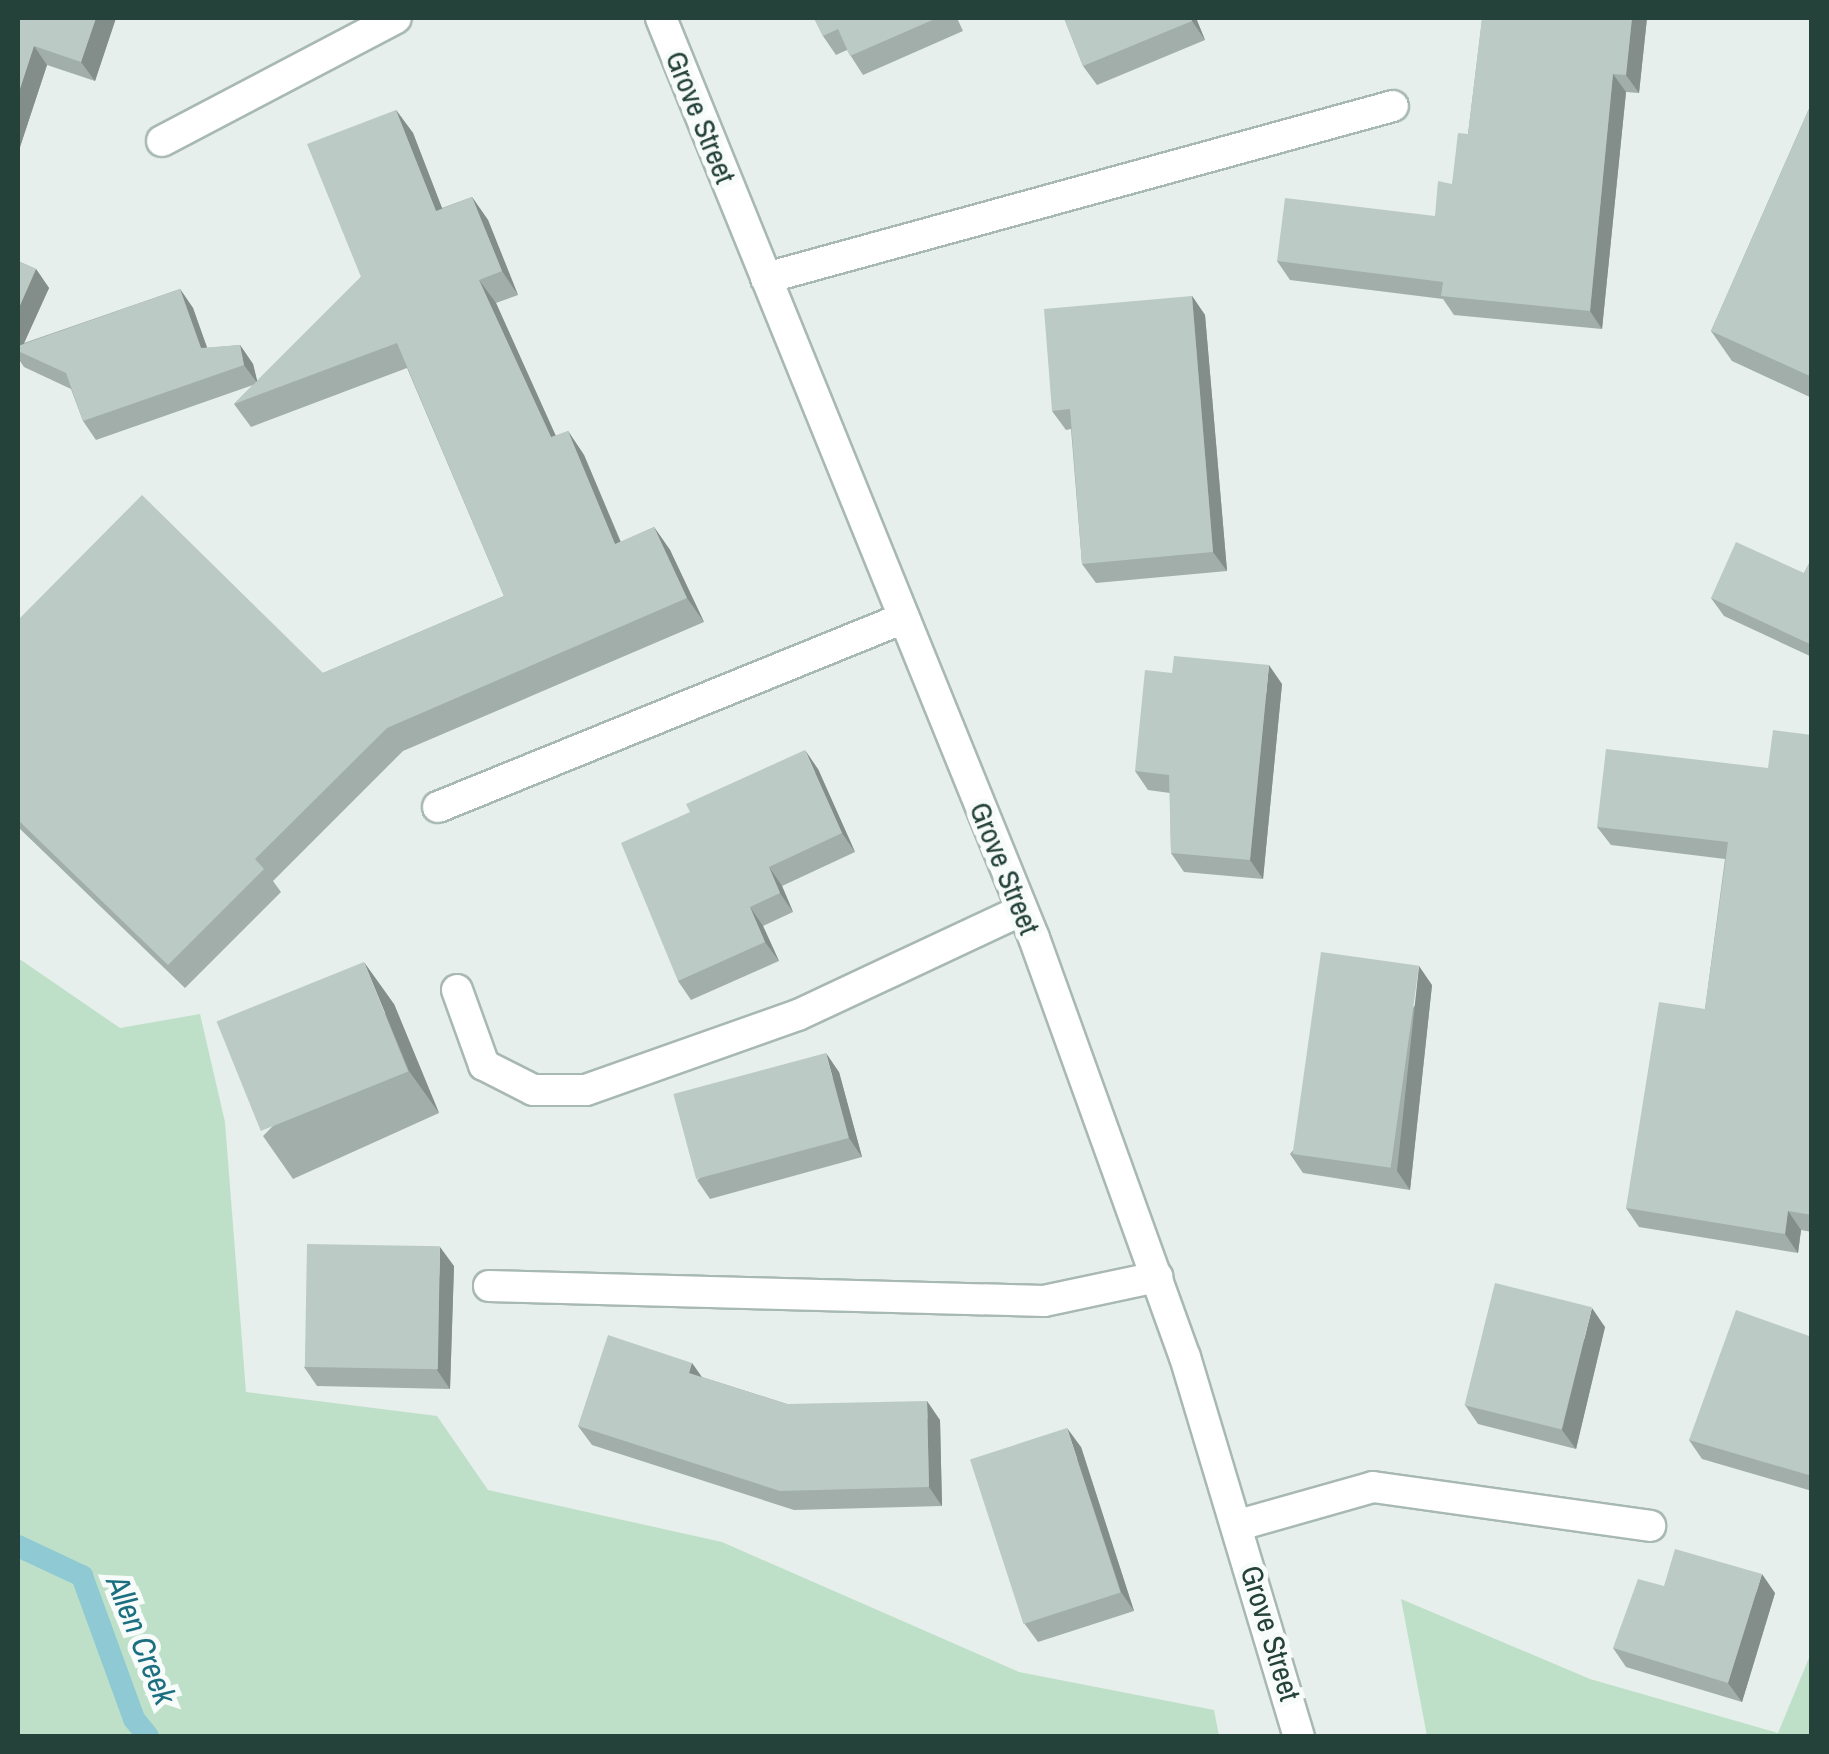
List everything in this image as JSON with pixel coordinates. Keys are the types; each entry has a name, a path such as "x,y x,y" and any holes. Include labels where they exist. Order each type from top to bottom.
{"street":[{"path":"162,140 396,18"},
{"name":"Grove Street","path":"661,18 1022,910 1157,1277 1239,1526 1299,1736"},
{"path":"766,278 1393,106"},
{"path":"438,807 904,618"},
{"path":"456,990 484,1065 532,1090 586,1090 798,1014 1022,910"},
{"path":"489,1286 1044,1300 1157,1277"},
{"path":"1239,1526 1373,1487 1650,1526"}],"green space":[{"path":"18,958 120,1028 200,1014 225,1122 246,1392 437,1416 488,1490 722,1542 1019,1672 1214,1710 1219,1736 18,1736"},
{"path":"1401,1599 1590,1679 1778,1733 1811,1653 1811,1736 1427,1736"}],"building":[{"path":"18,18 96,18 81,62 34,46 18,95"},
{"path":"814,18 937,18 850,56 838,29 823,36"},
{"path":"1064,18 1191,18 1192,21 1083,66"},
{"path":"1482,18 1632,18 1626,75 1613,74 1590,311 1441,296 1443,282 1277,261 1285,198 1435,216 1438,181 1452,184 1458,133 1468,134"},
{"path":"1812,102 1812,377 1711,331"},
{"path":"396,110 436,211 472,197 502,271 479,280 551,437 568,431 615,544 654,527 687,598 387,728 255,859 264,869 168,965 18,820 18,620 142,495 323,673 504,596 397,343 234,404 361,277 307,144"},
{"path":"18,261 36,269 18,310"},
{"path":"180,289 201,348 240,345 244,365 83,421 66,373 18,351 18,346"},
{"path":"1192,296 1213,552 1082,564 1070,409 1052,411 1044,309"},
{"path":"1736,542 1804,573 1812,558 1812,645 1711,598"},
{"path":"1174,656 1269,665 1250,860 1171,853 1169,775 1135,771 1145,670 1172,673"},
{"path":"1773,730 1812,735 1812,1215 1788,1211 1785,1234 1626,1208 1659,1002 1705,1009 1728,842 1597,827 1606,749 1768,768"},
{"path":"805,750 842,833 769,867 780,893 750,907 765,942 678,981 621,843 690,812 686,804"},
{"path":"1321,952 1419,966 1391,1168 1293,1154"},
{"path":"364,962 408,1071 261,1131 217,1022"},
{"path":"826,1053 849,1138 696,1179 673,1094"},
{"path":"307,1244 440,1246 438,1369 305,1367"},
{"path":"1495,1283 1592,1307 1562,1429 1465,1405"},
{"path":"1736,1310 1812,1337 1812,1476 1689,1440"},
{"path":"608,1335 692,1363 689,1373 787,1404 927,1401 929,1487 780,1491 578,1426"},
{"path":"1067,1428 1120,1593 1023,1624 970,1460"},
{"path":"1675,1549 1762,1574 1728,1683 1613,1648 1638,1579 1664,1586"}],"waterway":[{"name":"Allen Creek","path":"18,1546 82,1576 134,1719 148,1736"}]}
